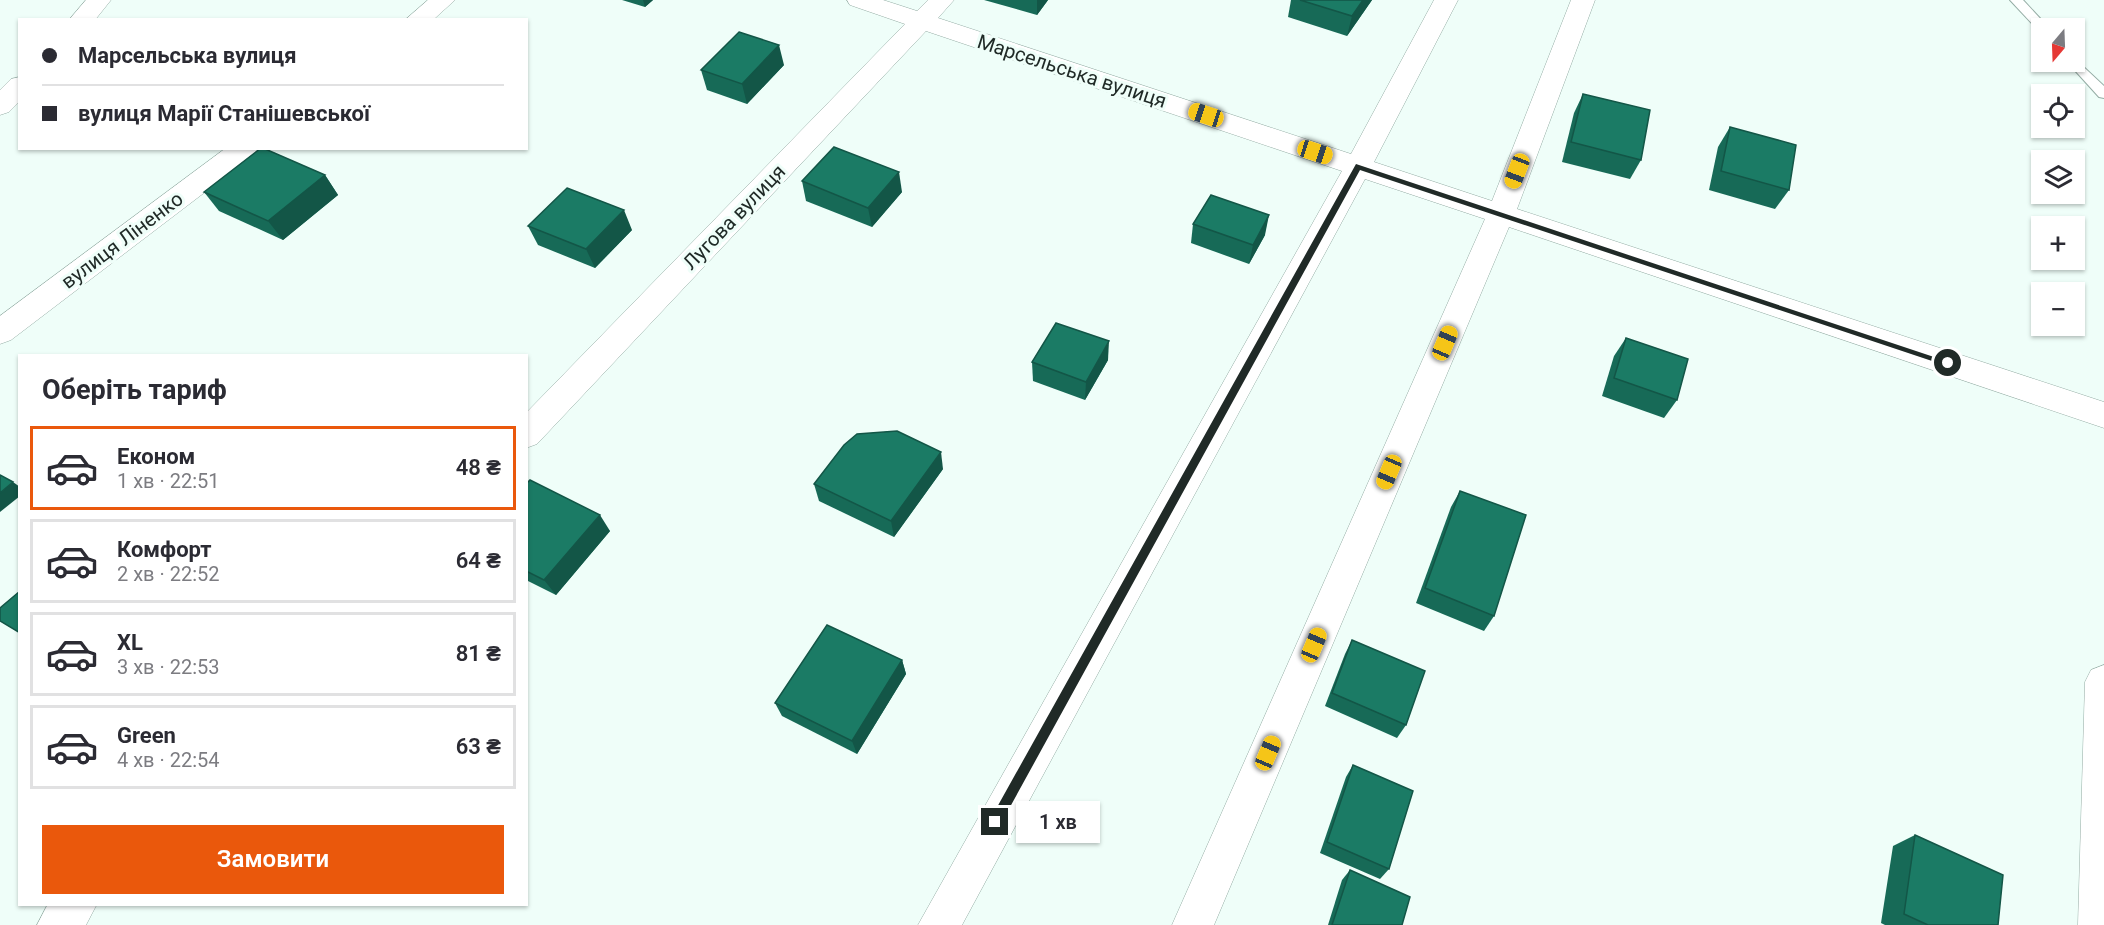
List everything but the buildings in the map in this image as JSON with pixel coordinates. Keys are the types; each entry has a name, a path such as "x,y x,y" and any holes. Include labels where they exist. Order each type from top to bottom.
{"street":[{"path":"83,18 99,0"},
{"path":"420,18 443,0"},
{"name":"Марсельська вулиця","path":"859,0 2104,415"},
{"name":"Лугова вулиця","path":"528,433 942,0"},
{"path":"939,925 1358,166 1446,0"},
{"path":"1193,925 1501,214 1582,0"},
{"path":"0,105 18,87"},
{"name":"вулиця Ліненко","path":"0,332 242,150"},
{"path":"2099,925 2104,682"},
{"path":"58,925 75,906"}],"lane":[{"path":"2016,0 2033,18"},
{"path":"2083,72 2104,94"}],"route":[{"path":"995,822 1358,166 1948,363"}]}
